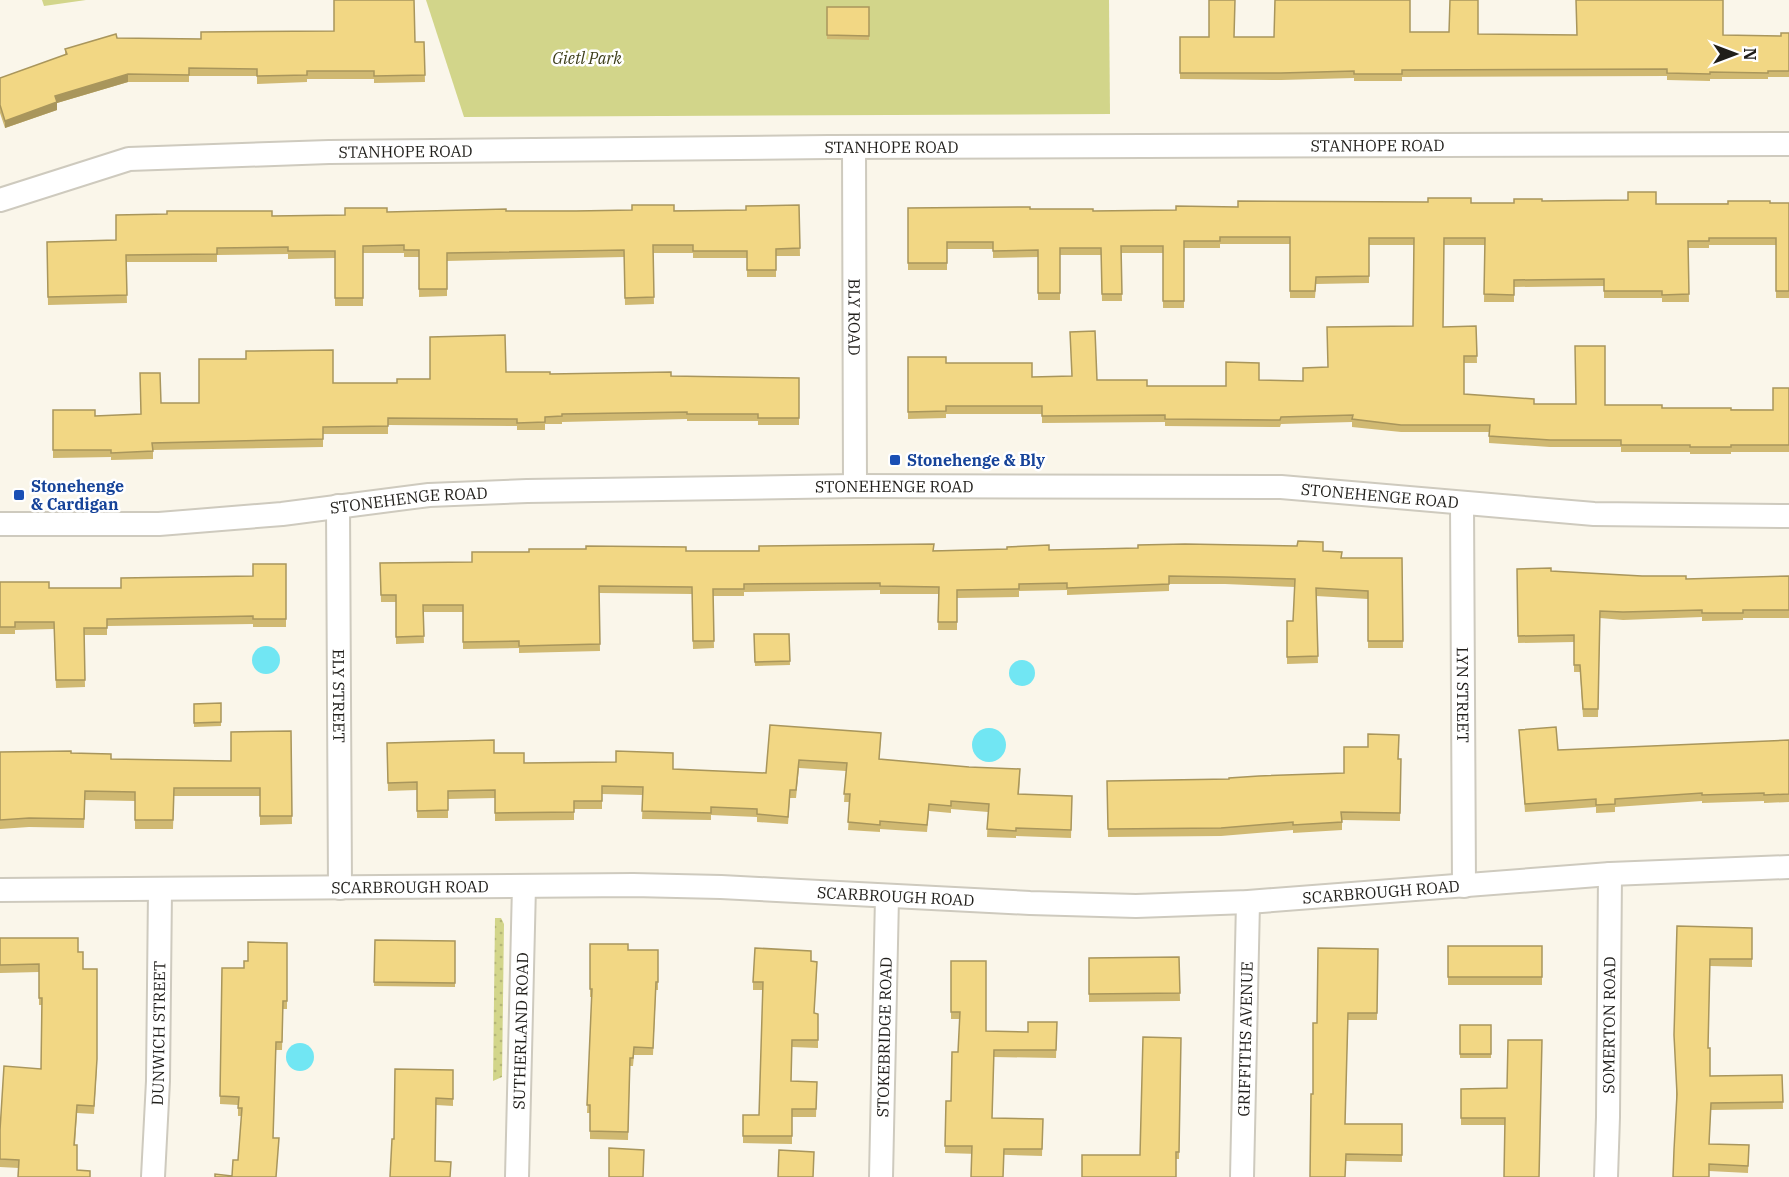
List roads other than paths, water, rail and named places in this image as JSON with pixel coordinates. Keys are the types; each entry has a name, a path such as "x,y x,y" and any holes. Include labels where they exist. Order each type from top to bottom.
{"street":[{"name":"STANHOPE ROAD","path":"0,200 129,159 329,152 854,147 1789,144"},
{"name":"BLY ROAD","path":"854,147 855,486"},
{"name":"STONEHENGE ROAD","path":"0,524 159,524 282,514 429,495 527,490 855,486 1281,487 1594,514 1789,516"},
{"name":"LYN STREET","path":"1462,503 1464,885"},
{"name":"ELY STREET","path":"338,506 340,888"},
{"name":"SCARBROUGH ROAD","path":"0,890 633,885 1136,906 1248,902 1610,874 1789,867"},
{"name":"SOMERTON ROAD","path":"1606,1177 1610,874"},
{"name":"SUTHERLAND ROAD","path":"517,1177 524,886"},
{"name":"DUNWICH STREET","path":"153,1177 158,1081 160,890"},
{"name":"STOKEBRIDGE ROAD","path":"881,1177 887,897"},
{"name":"GRIFFITHS AVENUE","path":"1242,1177 1248,902"}],"water":[{"path":"266,646 276,650 280,660 276,670 266,674 256,670 252,660 256,650"},
{"path":"1022,660 1031,664 1035,673 1031,682 1022,686 1013,682 1009,673 1013,664"},
{"path":"989,728 1001,733 1006,745 1001,757 989,762 977,757 972,745 977,733"},
{"path":"300,1043 310,1047 314,1057 310,1067 300,1071 290,1067 286,1057 290,1047"}],"place":[{"name":"Stonehenge & Bly","path":"895,460"},
{"name":"Stonehenge & Cardigan","path":"19,495"}],"park label":[{"name":"Gietl Park","path":"587,58"}]}
